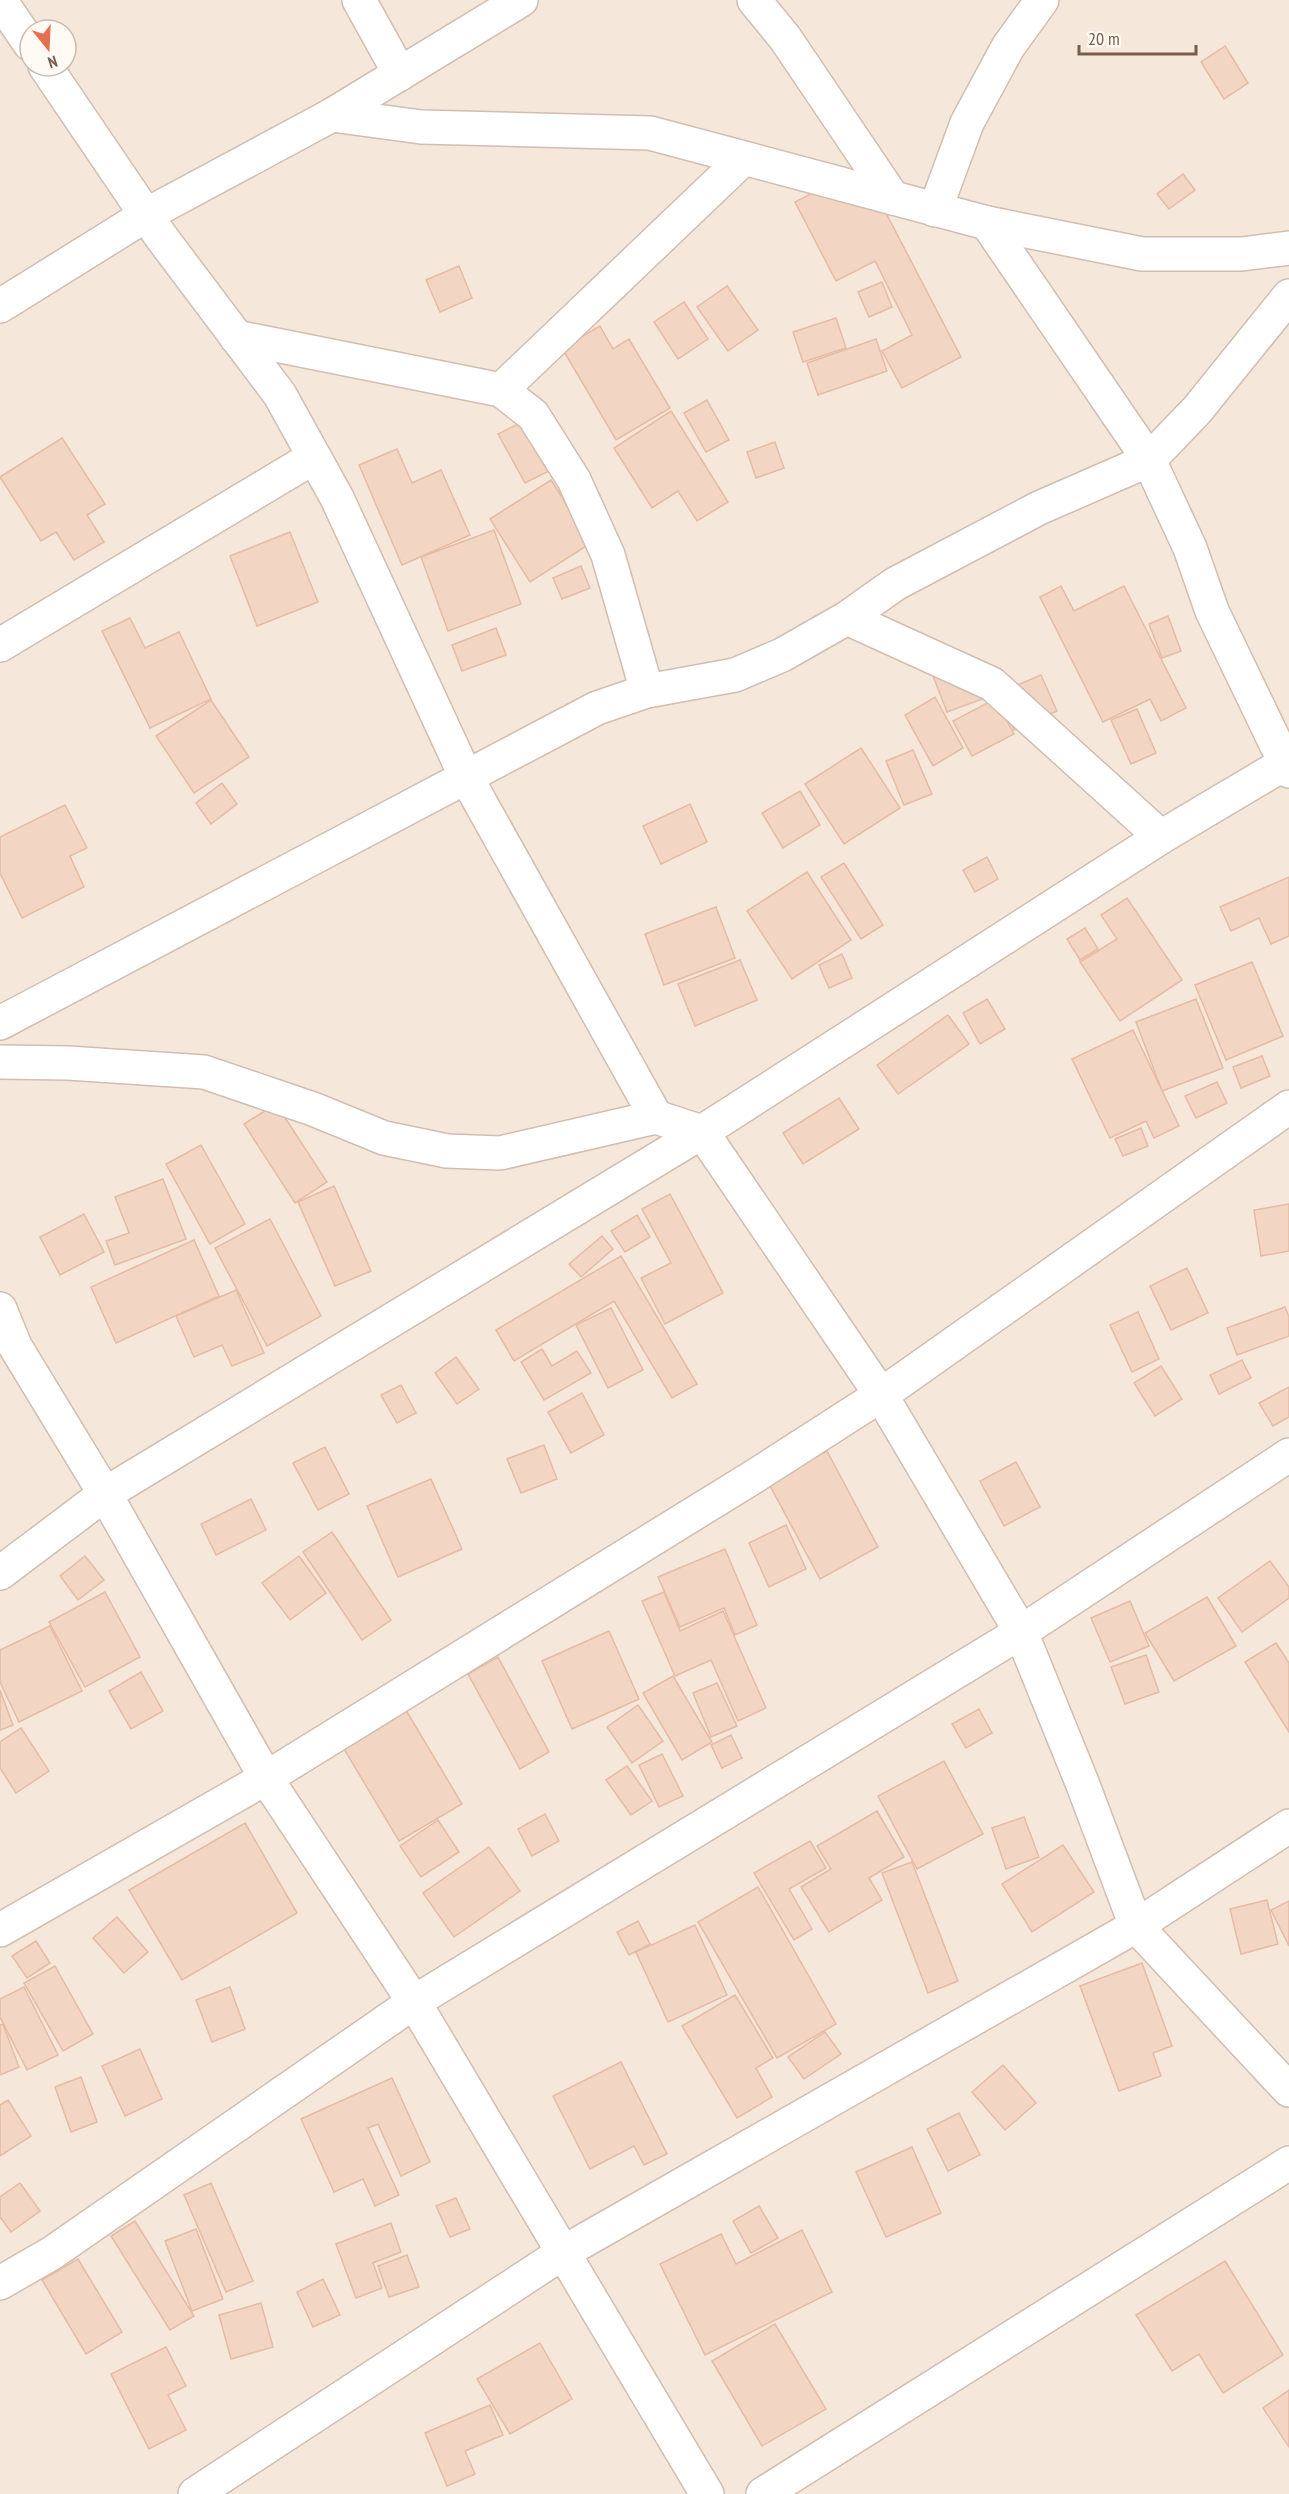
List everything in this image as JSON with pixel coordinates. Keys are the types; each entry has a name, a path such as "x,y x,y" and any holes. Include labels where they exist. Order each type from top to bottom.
{"street":[{"path":"0,0 18,26"},
{"path":"359,0 400,74"},
{"path":"0,306 146,215 332,115 521,0"},
{"path":"754,0 786,38 893,198"},
{"path":"935,210 967,123 1008,47 1042,0"},
{"path":"53,78 146,215 280,396 337,498 465,775 656,1117"},
{"path":"332,115 422,127 650,133 987,223 1142,254 1242,254 1289,248"},
{"path":"501,390 743,159"},
{"path":"0,1573 105,1494 702,1132 1161,837 1288,765 1212,611 1190,548 1149,460 987,223"},
{"path":"0,1023 465,775 597,708 647,691 735,675 782,655 847,618 895,585 1040,508 1149,460 1197,410 1289,296"},
{"path":"236,337 501,390 533,415 574,480 608,555 647,691"},
{"path":"0,645 314,457"},
{"path":"847,618 992,684 1161,837"},
{"path":"0,1062 80,1063 204,1072 313,1109 384,1138 447,1152 500,1154 656,1117 702,1132 881,1395 1021,1632 1083,1785 1136,1926 1289,2090"},
{"path":"0,1930 266,1778 748,1480 881,1395 1289,1107"},
{"path":"0,1309 15,1346 105,1494 266,1778 414,2002 706,2494"},
{"path":"0,2283 52,2253 414,2002 1021,1632 1289,1455"},
{"path":"195,2494 564,2252 1136,1926 1289,1826"},
{"path":"763,2494 1289,2163"}],"shaded area":[{"path":"0,0 1289,0 1289,2494 0,2494"}],"building":[{"path":"1225,46 1248,83 1224,99 1201,62"},
{"path":"862,167 961,357 902,388 882,351 912,335 875,261 836,281 795,202"},
{"path":"1183,174 1195,190 1169,209 1157,194"},
{"path":"459,266 472,298 440,312 426,280"},
{"path":"882,282 892,307 869,317 858,292"},
{"path":"727,286 758,330 728,351 697,307"},
{"path":"684,302 708,339 678,359 654,322"},
{"path":"836,318 846,348 803,362 793,332"},
{"path":"600,326 613,349 629,339 670,408 616,440 562,348"},
{"path":"876,339 887,371 818,395 807,363"},
{"path":"707,400 729,440 706,452 684,413"},
{"path":"671,411 728,502 697,521 678,491 652,508 614,448"},
{"path":"524,421 549,471 525,483 498,434"},
{"path":"62,438 105,504 87,515 104,542 74,560 56,532 41,541 0,477"},
{"path":"775,442 784,468 756,478 747,452"},
{"path":"397,449 412,483 441,470 470,535 402,565 359,465"},
{"path":"551,480 591,543 530,582 490,519"},
{"path":"494,530 521,604 448,631 421,557"},
{"path":"290,532 318,602 257,626 230,556"},
{"path":"581,566 590,588 562,599 553,578"},
{"path":"1061,586 1074,611 1124,586 1186,708 1161,721 1150,699 1103,722 1040,597"},
{"path":"1168,616 1181,651 1162,658 1149,624"},
{"path":"130,618 145,648 179,632 211,699 150,728 102,631"},
{"path":"496,628 506,655 462,671 452,645"},
{"path":"979,659 993,695 947,712 933,676"},
{"path":"1041,675 1057,711 1014,730 998,693"},
{"path":"935,697 963,748 933,766 905,715"},
{"path":"995,699 1014,734 972,756 953,721"},
{"path":"211,700 249,757 194,793 156,736"},
{"path":"1137,709 1156,753 1131,764 1111,720"},
{"path":"861,748 900,808 844,844 805,784"},
{"path":"913,750 932,794 904,805 886,761"},
{"path":"222,783 237,804 211,824 196,803"},
{"path":"800,791 820,825 783,848 762,813"},
{"path":"690,804 707,842 661,864 643,826"},
{"path":"65,805 87,848 70,856 84,887 22,918 0,873 0,837"},
{"path":"987,857 998,879 975,892 963,870"},
{"path":"844,863 883,925 861,939 821,877"},
{"path":"807,872 851,940 792,979 747,911"},
{"path":"1289,877 1289,936 1271,944 1259,918 1231,931 1220,907"},
{"path":"1127,898 1182,980 1120,1021 1080,962 1117,939 1101,915"},
{"path":"716,907 735,958 664,985 645,934"},
{"path":"1085,928 1098,949 1080,960 1067,939"},
{"path":"842,954 852,978 829,988 819,965"},
{"path":"740,960 757,1000 695,1026 678,984"},
{"path":"1252,962 1283,1036 1226,1060 1195,985"},
{"path":"987,999 1005,1029 980,1044 963,1013"},
{"path":"1196,999 1223,1068 1162,1091 1136,1022"},
{"path":"948,1015 969,1044 898,1094 877,1065"},
{"path":"1133,1030 1179,1126 1154,1138 1146,1121 1110,1138 1072,1059"},
{"path":"1262,1056 1270,1076 1241,1088 1233,1067"},
{"path":"1217,1082 1227,1103 1196,1118 1185,1096"},
{"path":"839,1098 859,1129 803,1164 783,1133"},
{"path":"276,1104 327,1182 295,1203 244,1124"},
{"path":"1141,1128 1148,1146 1123,1156 1115,1139"},
{"path":"201,1145 245,1224 210,1244 166,1164"},
{"path":"163,1179 186,1239 115,1265 106,1241 129,1233 115,1197"},
{"path":"334,1186 371,1271 335,1286 298,1202"},
{"path":"670,1194 723,1293 665,1324 641,1278 671,1263 642,1209"},
{"path":"1289,1204 1289,1251 1261,1256 1254,1210"},
{"path":"84,1214 104,1252 60,1275 40,1237"},
{"path":"637,1215 650,1237 625,1252 611,1231"},
{"path":"270,1219 321,1316 267,1346 215,1248"},
{"path":"602,1236 613,1249 581,1277 569,1264"},
{"path":"194,1240 219,1296 116,1343 91,1287"},
{"path":"621,1256 697,1384 672,1398 614,1301 514,1361 496,1330"},
{"path":"1187,1268 1208,1313 1171,1330 1150,1286"},
{"path":"236,1290 264,1353 232,1366 222,1345 194,1357 176,1316"},
{"path":"1285,1307 1289,1317 1289,1336 1237,1355 1227,1328"},
{"path":"611,1308 643,1370 608,1388 576,1325"},
{"path":"1138,1312 1159,1359 1132,1372 1110,1325"},
{"path":"542,1349 552,1366 577,1351 591,1373 544,1400 521,1362"},
{"path":"456,1357 479,1389 457,1404 435,1373"},
{"path":"1242,1360 1251,1378 1219,1394 1210,1375"},
{"path":"1161,1366 1182,1399 1155,1416 1134,1383"},
{"path":"401,1385 416,1413 397,1423 381,1395"},
{"path":"1289,1387 1289,1417 1273,1426 1259,1403"},
{"path":"582,1393 604,1435 571,1453 548,1412"},
{"path":"544,1445 557,1479 521,1493 507,1459"},
{"path":"325,1447 349,1494 318,1510 293,1463"},
{"path":"827,1451 878,1547 820,1579 768,1482"},
{"path":"1016,1462 1040,1507 1004,1526 980,1481"},
{"path":"431,1479 462,1549 398,1577 367,1506"},
{"path":"251,1499 266,1530 216,1555 201,1524"},
{"path":"786,1525 806,1569 769,1587 749,1543"},
{"path":"332,1532 391,1620 362,1640 303,1552"},
{"path":"725,1549 757,1625 735,1635 724,1608 680,1627 658,1577"},
{"path":"85,1556 104,1580 78,1600 60,1576"},
{"path":"299,1556 326,1593 290,1620 262,1583"},
{"path":"1270,1561 1289,1587 1289,1598 1242,1632 1218,1598"},
{"path":"105,1592 140,1657 85,1687 49,1622"},
{"path":"664,1592 680,1631 723,1611 766,1708 738,1721 711,1660 675,1676 642,1601"},
{"path":"1207,1597 1236,1646 1174,1681 1145,1633"},
{"path":"1130,1601 1149,1646 1110,1662 1091,1618"},
{"path":"50,1626 82,1691 19,1722 0,1682 0,1650"},
{"path":"609,1631 639,1699 572,1729 542,1661"},
{"path":"1276,1643 1289,1663 1289,1732 1245,1662"},
{"path":"1146,1655 1159,1692 1125,1704 1111,1667"},
{"path":"498,1657 549,1752 520,1769 468,1674"},
{"path":"141,1672 163,1711 131,1729 109,1691"},
{"path":"673,1676 712,1742 682,1760 643,1693"},
{"path":"717,1683 737,1726 711,1737 693,1693"},
{"path":"0,1690 13,1725 0,1730"},
{"path":"638,1705 663,1741 632,1763 607,1727"},
{"path":"404,1707 462,1804 399,1841 341,1744"},
{"path":"979,1709 992,1733 966,1748 952,1724"},
{"path":"21,1728 49,1771 16,1793 0,1768 0,1742"},
{"path":"731,1735 742,1758 722,1768 711,1745"},
{"path":"662,1754 683,1796 659,1807 639,1765"},
{"path":"944,1761 983,1834 917,1869 878,1796"},
{"path":"627,1766 652,1801 631,1815 606,1780"},
{"path":"877,1811 904,1857 869,1878 882,1900 829,1932 801,1887 831,1869 817,1846"},
{"path":"545,1814 559,1841 532,1856 518,1829"},
{"path":"1024,1817 1039,1857 1006,1869 992,1828"},
{"path":"438,1820 459,1852 421,1877 400,1846"},
{"path":"245,1823 297,1913 182,1980 129,1890"},
{"path":"810,1841 826,1868 789,1889 812,1929 794,1940 754,1873"},
{"path":"1063,1845 1094,1892 1032,1932 1002,1884"},
{"path":"489,1847 520,1891 454,1937 423,1893"},
{"path":"912,1862 958,1981 928,1993 882,1873"},
{"path":"758,1887 836,2024 777,2058 698,1922"},
{"path":"1267,1900 1278,1944 1241,1954 1230,1909"},
{"path":"1289,1901 1289,1946 1271,1910"},
{"path":"117,1917 148,1952 124,1973 93,1938"},
{"path":"638,1921 650,1944 629,1955 617,1932"},
{"path":"695,1925 727,1995 668,2022 636,1952"},
{"path":"36,1941 50,1963 27,1978 12,1956"},
{"path":"1142,1963 1172,2046 1153,2053 1161,2076 1119,2091 1080,1986"},
{"path":"55,1966 93,2034 63,2051 24,1983"},
{"path":"24,1987 58,2055 27,2070 0,2017 0,1999"},
{"path":"230,1987 245,2029 212,2042 196,2000"},
{"path":"735,1995 773,2058 756,2068 772,2097 737,2118 682,2026"},
{"path":"3,2024 19,2067 0,2075 0,2025"},
{"path":"825,2032 841,2054 804,2079 788,2057"},
{"path":"140,2049 162,2099 125,2116 102,2066"},
{"path":"621,2062 667,2154 644,2165 634,2146 590,2169 553,2096"},
{"path":"1003,2065 1036,2103 1005,2130 972,2092"},
{"path":"81,2077 97,2122 71,2132 55,2087"},
{"path":"392,2078 430,2162 401,2176 378,2124 368,2128 399,2195 375,2206 363,2179 334,2192 301,2119"},
{"path":"8,2100 31,2136 0,2156 0,2105"},
{"path":"959,2113 980,2155 948,2171 927,2129"},
{"path":"912,2147 941,2213 886,2237 856,2172"},
{"path":"20,2183 40,2211 11,2232 0,2217 0,2197"},
{"path":"211,2183 253,2281 226,2292 184,2195"},
{"path":"456,2198 470,2229 450,2237 436,2206"},
{"path":"759,2206 778,2238 751,2253 733,2221"},
{"path":"135,2221 194,2316 170,2330 111,2236"},
{"path":"391,2223 401,2252 373,2263 382,2288 356,2298 336,2244"},
{"path":"196,2229 223,2299 192,2311 165,2241"},
{"path":"802,2230 832,2292 705,2355 660,2264 721,2234 736,2264"},
{"path":"407,2255 419,2287 389,2297 378,2266"},
{"path":"78,2259 122,2332 86,2354 42,2280"},
{"path":"1225,2261 1283,2355 1223,2393 1199,2354 1172,2371 1136,2315"},
{"path":"323,2279 340,2315 313,2327 297,2292"},
{"path":"261,2303 273,2347 231,2359 219,2315"},
{"path":"775,2324 826,2409 762,2446 712,2361"},
{"path":"540,2343 572,2399 510,2434 477,2379"},
{"path":"166,2347 186,2386 168,2395 186,2430 149,2449 111,2374"},
{"path":"1289,2390 1289,2447 1263,2408"},
{"path":"490,2405 503,2435 465,2451 475,2474 447,2486 425,2433"}]}
